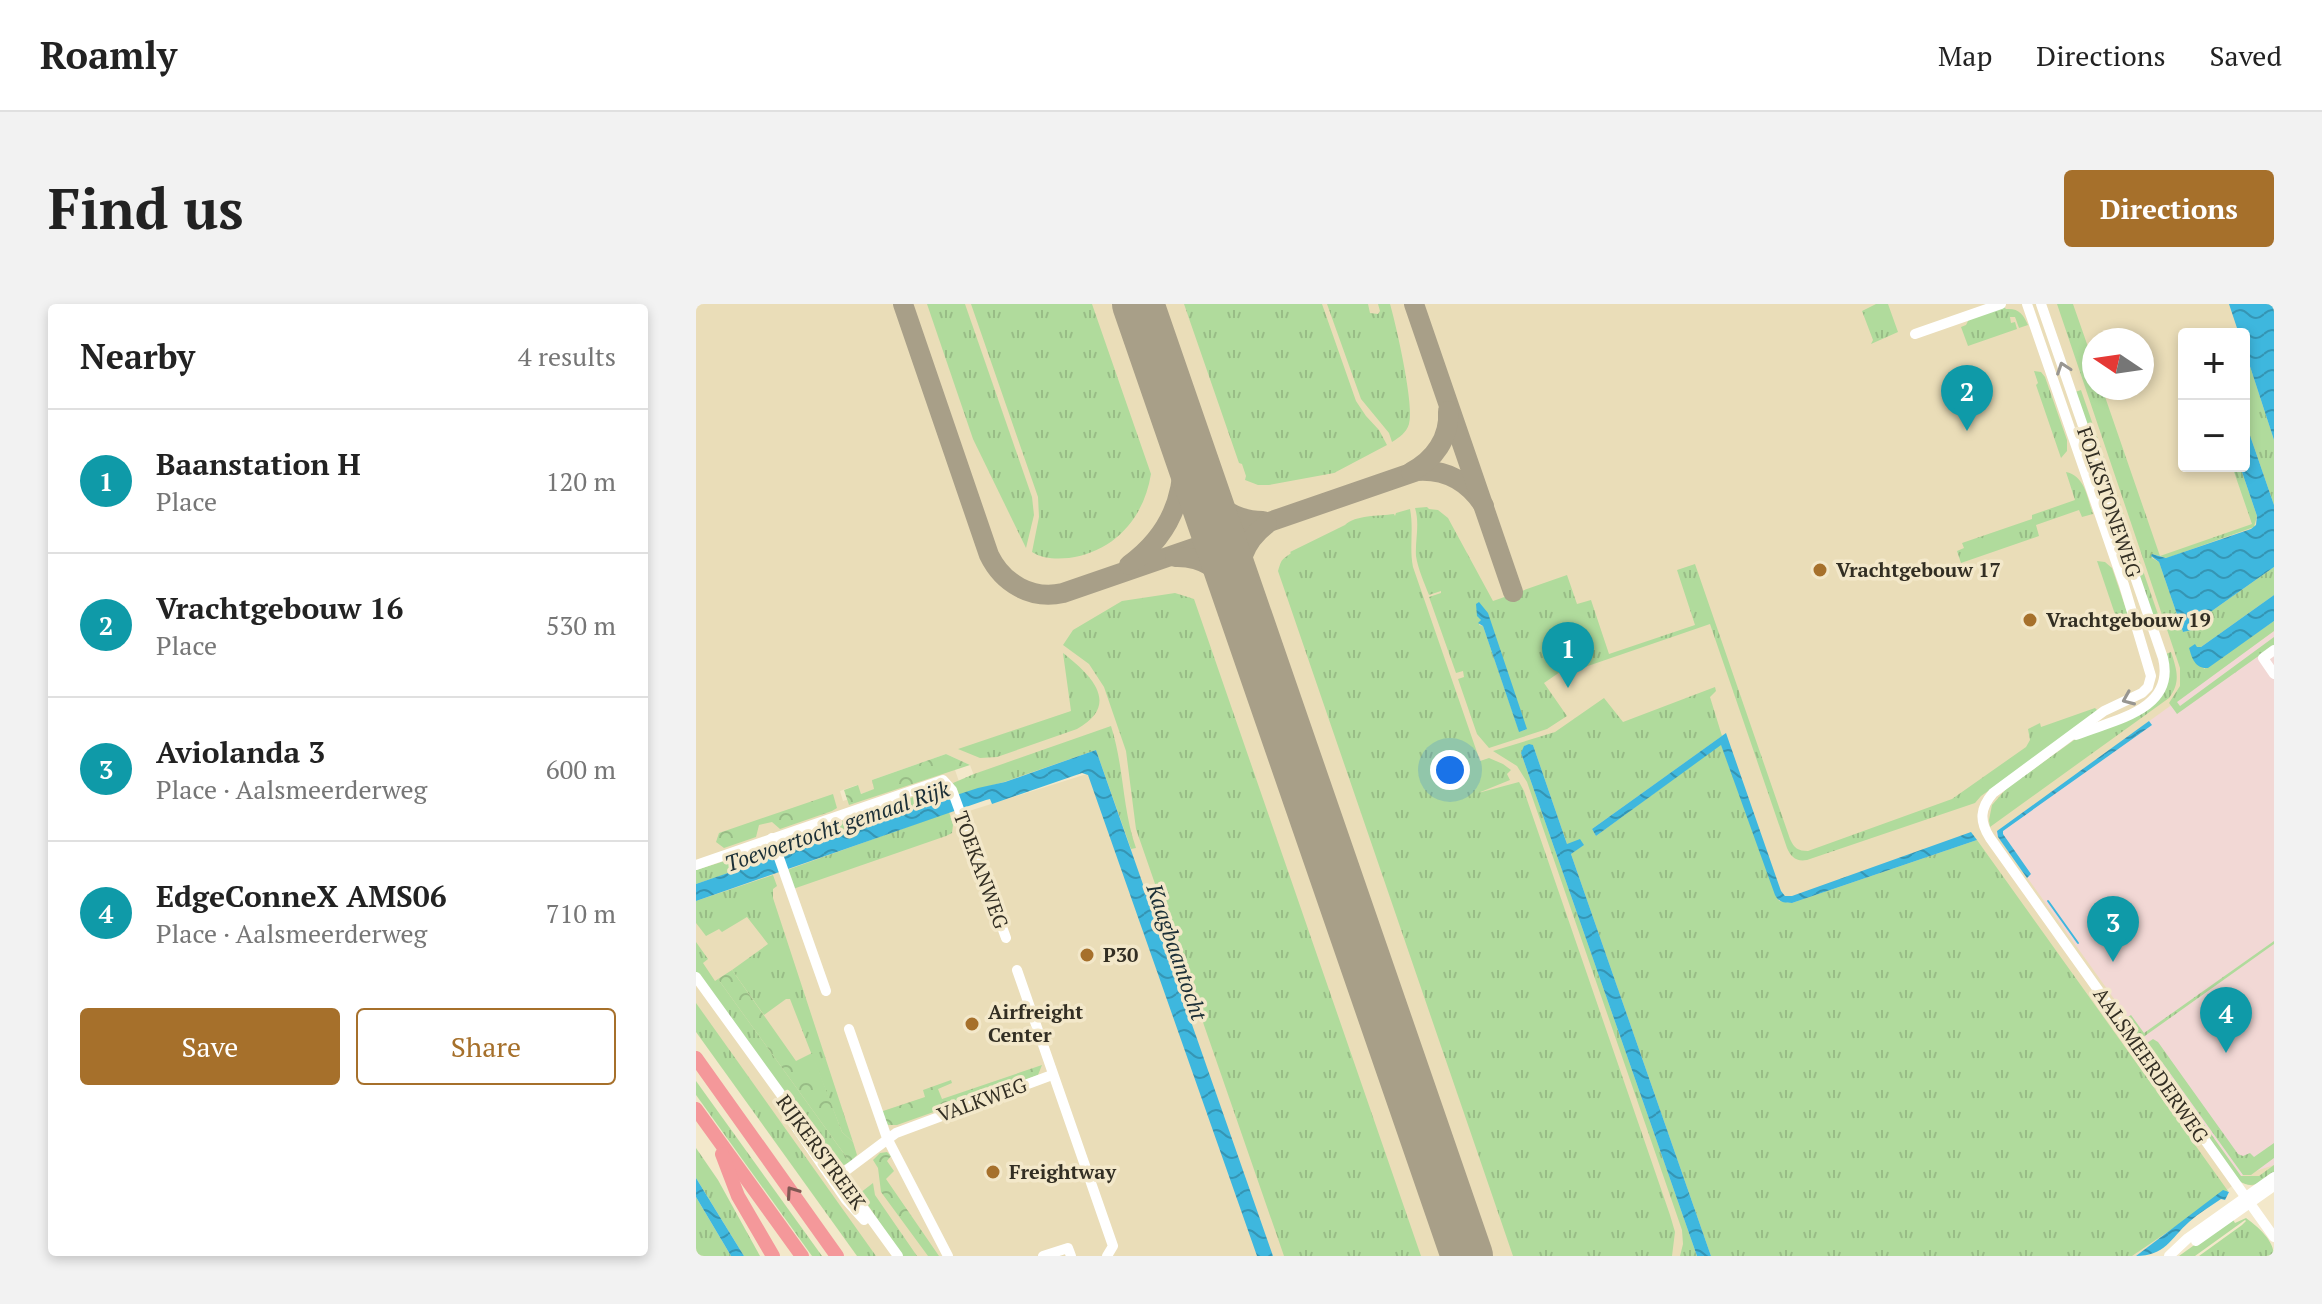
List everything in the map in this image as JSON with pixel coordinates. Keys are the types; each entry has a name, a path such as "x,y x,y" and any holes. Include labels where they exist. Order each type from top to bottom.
{"highway":[{"path":"696,1058 837,1256"},
{"path":"696,1109 802,1256"},
{"path":"715,1135 738,1196 770,1253"}],"street":[{"path":"1915,334 2001,304"},
{"name":"FOLKSTONEWEG","path":"1982,812 1993,793 2108,708 2142,693 2149,685 2151,672 2027,304"},
{"name":"FOLKSTONEWEG","path":"2041,304 2166,669 2161,688 2148,704 2123,718 2067,740"},
{"path":"2274,650 2263,658 2274,674"},
{"name":"TOEKANWEG","path":"696,865 943,780 952,790 1006,938"},
{"name":"AALSMEERDERWEG","path":"1982,812 1984,827 1990,838 2274,1237"},
{"path":"772,838 826,991"},
{"path":"1017,970 1052,1075"},
{"name":"RIJKERSTREEK","path":"696,977 836,1178 895,1256"},
{"name":"RIJKERSTREEK","path":"696,985 744,1048"},
{"path":"849,1029 887,1138 948,1256"},
{"name":"VALKWEG","path":"836,1178 887,1138 913,1125 1052,1075 1113,1246 1107,1256"},
{"path":"2172,1256 2274,1177"},
{"path":"2248,1200 2274,1186"},
{"path":"1043,1256 1068,1248 1071,1256"}],"shaded area":[{"path":"696,304 2274,304 2274,1174 2252,1186 2239,1181 2136,1256 1711,1256 1567,844 1697,1256 1271,1256 1095,759 982,797 970,765 946,754 872,780 875,789 861,794 857,785 840,791 843,801 954,767 969,811 1090,773 1258,1256 869,1256 696,1016"},
{"path":"2274,631 2274,1165 2241,1176 1996,834"}],"green space":[{"path":"927,304 965,304 1032,497 1034,515 1026,548 973,439"},
{"path":"971,304 1092,304 1151,474 1142,505 1134,518 1100,549 1064,558 1045,557 1032,552 1039,517 1038,497"},
{"path":"1184,304 1322,304 1356,401 1387,445 1334,473 1269,485 1245,480 1242,464 1239,463"},
{"path":"1327,304 1368,304 1370,313 1378,314 1378,304 1390,304 1404,366 1410,415 1406,430 1392,442 1389,433 1361,399"},
{"path":"1876,304 1888,304 1898,332 1871,344 1873,340 1862,311"},
{"path":"2057,304 2073,304 2082,330 2082,378"},
{"path":"2004,307 2020,312 2028,325 2019,328 2015,317 2010,317 2017,329 1968,346 1961,327 1969,319"},
{"path":"2250,366 2274,440 2274,505 2250,435"},
{"path":"2034,371 2041,372 2045,377 2067,440 2067,451 2061,458 2036,385"},
{"path":"2081,390 2162,626 2157,627 2075,392"},
{"path":"2089,400 2106,400 2160,556 2252,524 2234,472 2242,472 2257,516 2254,527 2167,558 2152,554 2152,558 2159,562 2183,632 2191,630 2192,625 2274,567 2274,595 2197,647 2204,669 2274,621 2274,631 2177,702 2180,706 2274,637 2274,645 2177,714 2169,703 2180,686 2180,668"},
{"path":"2066,472 2081,483 2093,514 2082,517 2079,510 2036,525 2039,536 1961,563 1957,551 1964,548 1962,543 2032,519 2032,515 2075,500"},
{"path":"1415,508 1438,510 1448,518 1493,601 1567,575 1577,604 1591,600 1609,654 1695,625 1677,570 1695,564 1790,839 1795,847 1802,850 1808,851 1952,799 2026,747 2030,740 2028,729 2095,708 2099,712 1975,803 1807,860 1797,859 1787,848 1710,624 1582,668 1576,661 1544,683 1567,716 1547,729 1489,748 1477,734 1458,679 1464,677 1463,671 1456,673 1429,597 1441,591 1429,595 1420,571 1416,556","holes":["1477,607 1486,612 1526,729 1525,730 1519,731 1483,626 1479,625 1481,620"]},
{"path":"1410,509 1413,567 1480,761 1489,758 1511,770 1507,774 1510,780 1478,793 1519,782 1524,791 1670,1215 1675,1232 1672,1256 1513,1256 1278,571 1290,552 1355,519 1395,516"},
{"path":"2097,561 2105,562 2112,568 2127,612 2127,624 2121,632"},
{"path":"1175,593 1194,599 1421,1256 1284,1256 1136,829 1126,751 1104,687 1089,664 1063,645 1073,630 1122,601"},
{"path":"2171,652 2177,676 2169,698 1990,827 1992,805 2007,788 2077,738 2156,700 2166,654"},
{"path":"1063,653 1083,670 1097,690 1098,710 1090,719 1077,729 997,757 980,758 958,749 1071,711"},
{"path":"1715,687 1716,691 1710,697 1722,736 1592,829 1596,836 1721,744 1779,901 1792,903 1977,840 2228,1191 2132,1256 1711,1256 1571,854 1583,845 1567,844 1533,745 1526,745 1521,753 1697,1256 1680,1256 1682,1230 1527,782 1517,766 1493,751 1555,732 1604,698 1623,722"},
{"path":"1111,726 1136,848 1131,849 1096,750 957,795 953,783"},
{"path":"946,754 970,765 849,805 844,790 858,785 861,794 874,789 872,780"},
{"path":"937,789 944,799 782,855 782,845 786,840"},
{"path":"833,794 837,808 832,811 780,829 772,822 759,825 756,837 724,848 716,842 719,833"},
{"path":"949,812 952,833 946,836 793,889 787,870"},
{"path":"757,851 765,854 768,860 696,884 696,870"},
{"path":"773,875 777,886 773,889 773,898 853,1142 842,1132 790,999 764,1015 732,970 768,944 747,917 722,932 719,929 706,936 696,923 696,901"},
{"path":"2274,941 2274,944 2142,1038 2136,1037 2123,1020 2131,1015 2144,1033"},
{"path":"696,942 708,959 703,963 715,981 718,979 850,1162 838,1168 696,972"},
{"path":"732,970 796,1061 812,1053 842,1132 853,1142 857,1155 850,1162 718,979"},
{"path":"696,1003 876,1256 857,1256 696,1032"},
{"path":"2153,1039 2238,1154 2243,1156 2250,1153 2254,1157 2274,1143 2274,1158 2251,1175 2243,1175 2160,1063 2241,1176 2259,1176 2274,1165 2274,1174 2253,1185 2239,1181 2146,1052 2147,1043"},
{"path":"1042,1065 1038,1075 897,1125 888,1125 880,1112 925,1097 923,1090 951,1080 952,1083 938,1089 942,1099"},
{"path":"696,1081 822,1256 812,1256 696,1095"},
{"path":"696,1148 718,1180 760,1256 744,1256 696,1178"},
{"path":"887,1152 891,1156 887,1161 894,1171 886,1179 939,1256 928,1256 881,1192 878,1168 873,1160 880,1153"},
{"path":"873,1183 875,1195 917,1256 902,1256 860,1193"},
{"path":"696,1197 731,1256 696,1256"},
{"path":"2232,1218 2235,1223 2246,1218 2255,1225 2268,1239 2274,1256 2199,1256 2245,1220 2195,1256 2179,1256"}],"water":[{"path":"2229,304 2274,304 2274,440 2250,366 2250,328 2237,328"},
{"path":"2250,435 2274,505 2274,567 2192,625 2192,630 2183,632 2159,562 2152,554 2166,558 2251,529 2256,525 2257,516 2242,472 2250,472"},
{"path":"2274,595 2274,621 2208,668 2200,667 2195,662 2189,648 2195,644 2201,647"},
{"path":"1479,602 1488,613 1527,729 1519,732 1483,626 1478,623 1481,620 1477,616 1476,604"},
{"path":"2149,721 2152,725 2003,831 2031,874 2027,878 1997,831"},
{"path":"1726,733 1785,896 1971,832 1977,840 1792,903 1782,902 1775,895 1721,745 1596,836 1592,829"},
{"path":"1533,745 1567,844 1580,839 1584,845 1571,854 1711,1256 1697,1256 1521,753 1524,746"},
{"path":"1096,750 1273,1256 1257,1256 1088,775 1082,773 992,804 990,799 986,800 696,901 696,884"},
{"path":"696,1178 744,1256 731,1256 696,1197"},
{"path":"2223,1190 2229,1192 2225,1200 2221,1199 2197,1216 2161,1250 2136,1256"}],"waterway":[{"path":"2048,901 2078,943"}],"taxiway":[{"path":"903,304 989,555 1010,582 1030,592 1063,593 1417,471 1437,472 1455,478 1471,490 1484,506"},
{"path":"1414,304 1513,592"},
{"path":"1411,472 1427,461 1439,447 1446,430 1448,411"},
{"path":"1129,565 1160,535 1177,500 1183,461 1178,419"},
{"path":"1195,470 1221,507 1240,517 1263,521"},
{"path":"1238,594 1243,555 1252,538 1267,524"},
{"path":"1175,557 1195,559 1212,566 1238,594"}],"runway":[{"path":"1138,304 1467,1256"}],"place":[{"name":"Vrachtgebouw 16","path":"1967,431"},
{"name":"Vrachtgebouw 17","path":"1820,570"},
{"name":"Vrachtgebouw 19","path":"2030,620"},
{"name":"Baanstation H","path":"1568,688"},
{"name":"P30","path":"1087,955"},
{"name":"Aviolanda 3","path":"2113,962"},
{"name":"Airfreight Center","path":"972,1024"},
{"name":"EdgeConneX AMS06","path":"2226,1053"},
{"name":"Freightway","path":"993,1172"}],"water label":[{"name":"Toevoertocht gemaal Rijk","path":"837,826"},
{"name":"Kaagbaantocht","path":"1177,952"}]}
